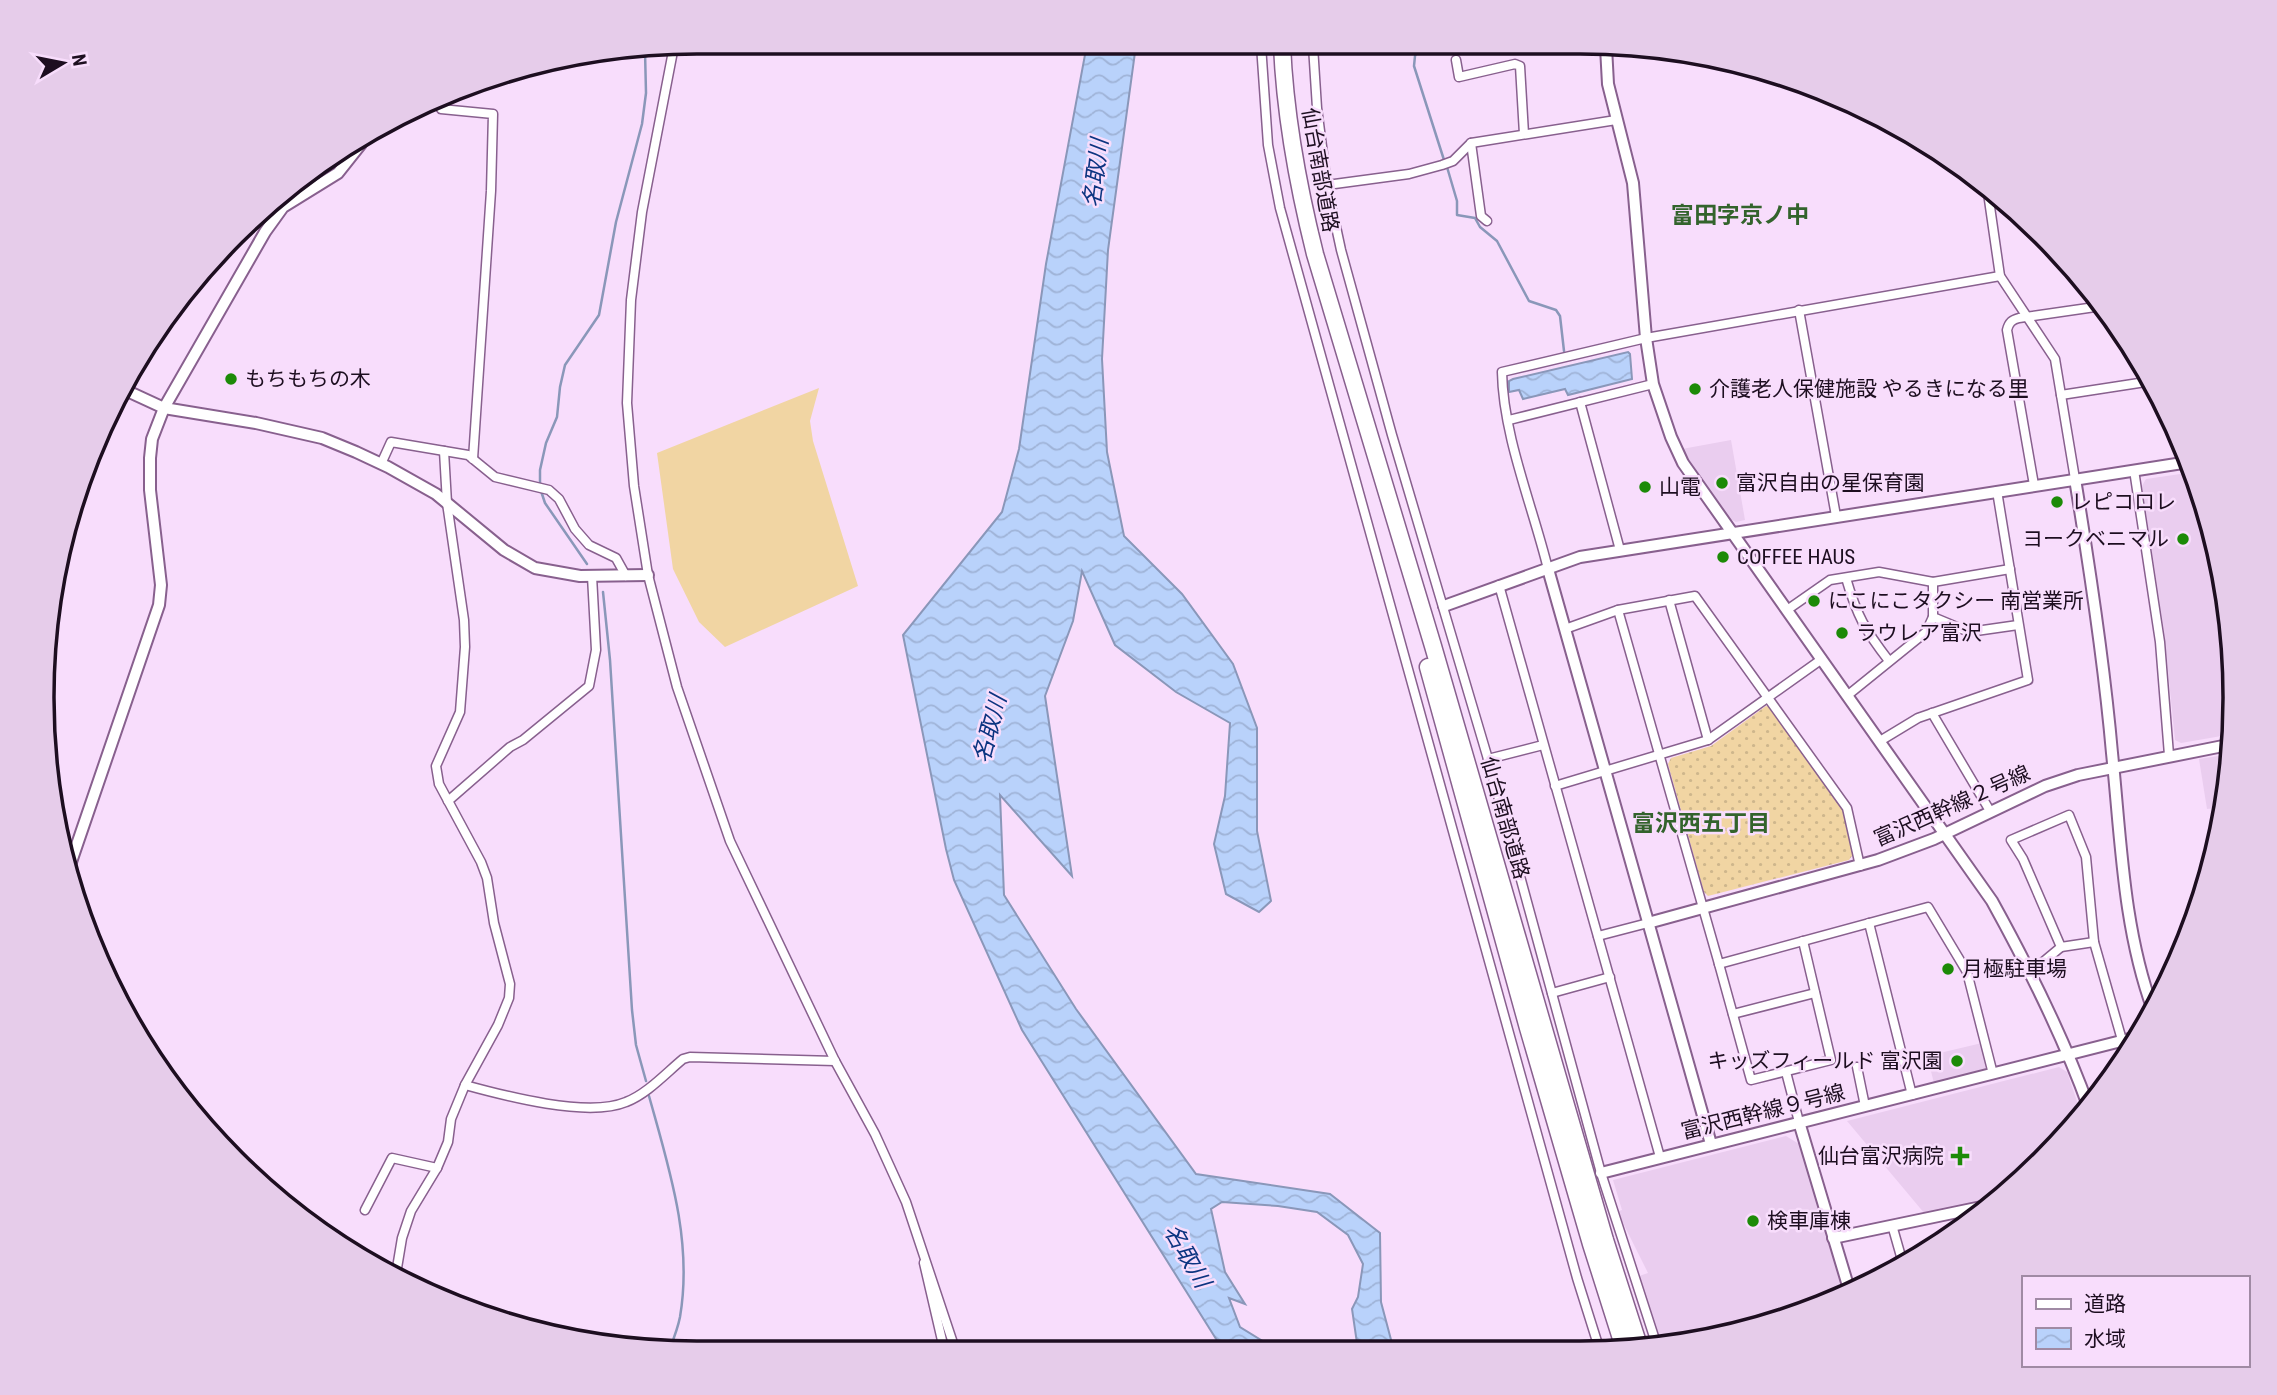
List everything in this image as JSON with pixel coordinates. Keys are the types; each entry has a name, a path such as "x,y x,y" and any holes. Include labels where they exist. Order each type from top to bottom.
{"highway":[{"name":"仙台南部道路","path":"1283,54 1290,133 1298,181 1358,417 1528,1028 1621,1339"},
{"name":"仙台南部道路","path":"1328,300 1433,646 1605,1240 1636,1338"}],"street":[{"path":"1263,54 1268,145 1280,208 1596,1340"},
{"path":"1314,54 1327,185 1341,250 1488,759 1601,1172 1654,1336"},
{"path":"672,55 642,212 631,300 627,403 634,486 648,575 677,687 730,841 906,1202 952,1341"},
{"path":"1606,55 1608,84 1633,183 1646,338 1653,384 1661,413 1684,463 1992,901 2031,972 2069,1054 2084,1096"},
{"path":"1456,60 1458,77 1515,64 1520,66 1524,134"},
{"path":"440,108 493,114 491,191 474,459"},
{"path":"1327,185 1409,174 1453,161 1471,143 1616,120"},
{"path":"1471,143 1481,216 1487,221"},
{"path":"73,852 159,605 161,584 150,490 150,458 155,430 164,408 252,253 283,207 338,173 352,155"},
{"path":"1479,200 1488,198"},
{"path":"1989,202 2000,276 2055,359 2096,615 2126,897 2141,977 2148,997"},
{"path":"1711,1144 1538,527 1522,482 1503,397 1502,372 1646,338 2000,276"},
{"path":"2034,485 2007,330 2012,320 2091,308"},
{"path":"1799,310 1836,516"},
{"path":"2061,395 2140,383"},
{"path":"1509,419 1653,384"},
{"path":"131,393 164,408 256,423 322,438 381,464 436,494 504,550 535,568 560,574 648,575"},
{"path":"1580,402 1620,550"},
{"path":"381,464 391,442 468,455 495,477 548,490 559,499 575,529 589,545 616,558 626,576"},
{"path":"397,1266 402,1238 411,1211 437,1168 448,1142 451,1119 465,1085 498,1025 509,998 510,984 494,923 487,878 439,784 436,766 460,712 465,647 443,451"},
{"path":"1444,606 1580,556 2179,464"},
{"path":"2134,470 2160,642 2169,755"},
{"path":"1880,741 1932,713 2028,680 1997,491"},
{"path":"1787,610 1830,580 1879,572 1933,582 2010,569"},
{"path":"448,801 510,747 523,740 589,686 596,650 593,576"},
{"path":"1846,578 1856,611 1869,636 1889,661"},
{"path":"1848,695 1926,632 1933,617 1933,582"},
{"path":"1499,585 1660,1157"},
{"path":"1565,629 1618,610 1695,596 1847,807 1860,866"},
{"path":"1670,600 1708,740"},
{"path":"1618,610 1751,1080 1831,1060 1804,941"},
{"path":"1933,617 1969,632 2018,625"},
{"path":"1555,786 1708,740 1822,659"},
{"path":"1932,713 1990,811"},
{"path":"1488,759 1543,745"},
{"name":"富沢西幹線２号線","path":"1648,923 1860,866 1945,834 2045,786 2113,766 2220,746"},
{"path":"2061,947 2023,859 2011,840 2069,815 2086,857 2094,942 2122,1040"},
{"path":"1719,964 1928,907 1967,972 1993,1074"},
{"path":"1598,936 1648,923"},
{"path":"1869,923 1912,1095"},
{"path":"2031,972 2061,947 2094,942"},
{"path":"1552,993 1610,977"},
{"path":"1734,1014 1815,993"},
{"name":"富沢西幹線９号線","path":"1601,1172 2122,1040"},
{"path":"465,1085 566,1107 619,1105 630,1101 683,1059 690,1057 835,1061"},
{"path":"1857,1068 1865,1106"},
{"path":"1786,1072 1847,1282"},
{"path":"365,1210 392,1158 437,1168"},
{"path":"1833,1238 1969,1209"},
{"path":"1892,1225 1901,1255"},
{"path":"921,1243 926,1279 942,1341"}],"shaded area":[{"path":"819,388 810,421 813,441 858,586 725,647 699,622 673,569 657,453"},
{"name":"富沢自由の星保育園","path":"1731,440 1745,520 1736,522 1728,518 1682,449"},
{"path":"2183,474 2201,531 2217,614 2223,698 2221,736 2181,743 2175,740 2164,631 2142,486 2146,479"},
{"path":"1766,706 1773,708 1842,808 1854,853 1849,860 1708,896 1704,892 1668,764 1671,758 1711,746"},
{"path":"2219,756 2212,808 2207,809 2199,759"},
{"name":"キッズフィールド 富沢園","path":"1982,1043 1987,1065 1984,1071 1934,1083 1927,1056"},
{"name":"仙台富沢病院","path":"2059,1067 2067,1072 2078,1104 2034,1152 1978,1203 1925,1214 1847,1121"},
{"path":"1786,1136 1799,1144 1843,1284 1786,1307 1746,1319 1657,1336 1639,1276 1648,1273 1622,1221 1619,1211 1622,1210 1613,1180"}],"water":[{"name":"名取川","path":"1085,54 1135,54 1108,250 1102,359 1107,452 1124,536 1182,594 1233,664 1257,728 1257,831 1271,901 1259,912 1226,894 1214,844 1225,796 1230,723 1176,692 1115,645 1082,571 1073,621 1045,696 1072,876 1000,795 1004,895 1076,1009 1196,1174 1330,1194 1380,1233 1381,1302 1391,1341 1357,1341 1352,1309 1358,1297 1363,1264 1348,1235 1317,1212 1222,1202 1211,1209 1225,1272 1245,1304 1229,1298 1240,1327 1263,1341 1217,1341 1022,1030 954,880 903,635 1002,512 1019,449 1046,264"},
{"path":"1628,352 1632,379 1568,395 1565,389 1523,399 1519,390 1509,392 1509,381 1513,379"}],"waterway":[{"path":"1416,54 1414,66 1444,160"},
{"path":"540,483 546,443 557,417 565,365 599,315 616,222 642,124 646,93 645,57"},
{"path":"1447,167 1457,201 1457,215 1475,218 1480,227 1497,241 1529,301 1556,310 1560,316 1564,351"},
{"path":"541,491 545,503 587,564"},
{"path":"603,592 610,660 632,1010 636,1045 646,1081"},
{"path":"649,1096 671,1178 681,1233 683,1289 679,1321 673,1340"}],"place":[{"name":"もちもちの木","path":"231,379"},
{"name":"介護老人保健施設 やるきになる里","path":"1695,389"},
{"name":"富沢自由の星保育園","path":"1722,483"},
{"name":"山電","path":"1645,487"},
{"name":"レピコロレ","path":"2057,502"},
{"name":"ヨークベニマル","path":"2183,539"},
{"name":"COFFEE HAUS","path":"1723,557"},
{"name":"にこにこタクシー 南営業所","path":"1814,601"},
{"name":"ラウレア富沢","path":"1842,633"},
{"name":"月極駐車場","path":"1948,969"},
{"name":"キッズフィールド 富沢園","path":"1957,1061"},
{"name":"仙台富沢病院","path":"1960,1156"},
{"name":"検車庫棟","path":"1753,1221"}],"district":[{"name":"富田字京ノ中","path":"1740,215"},
{"name":"富沢西五丁目","path":"1701,823"}]}
